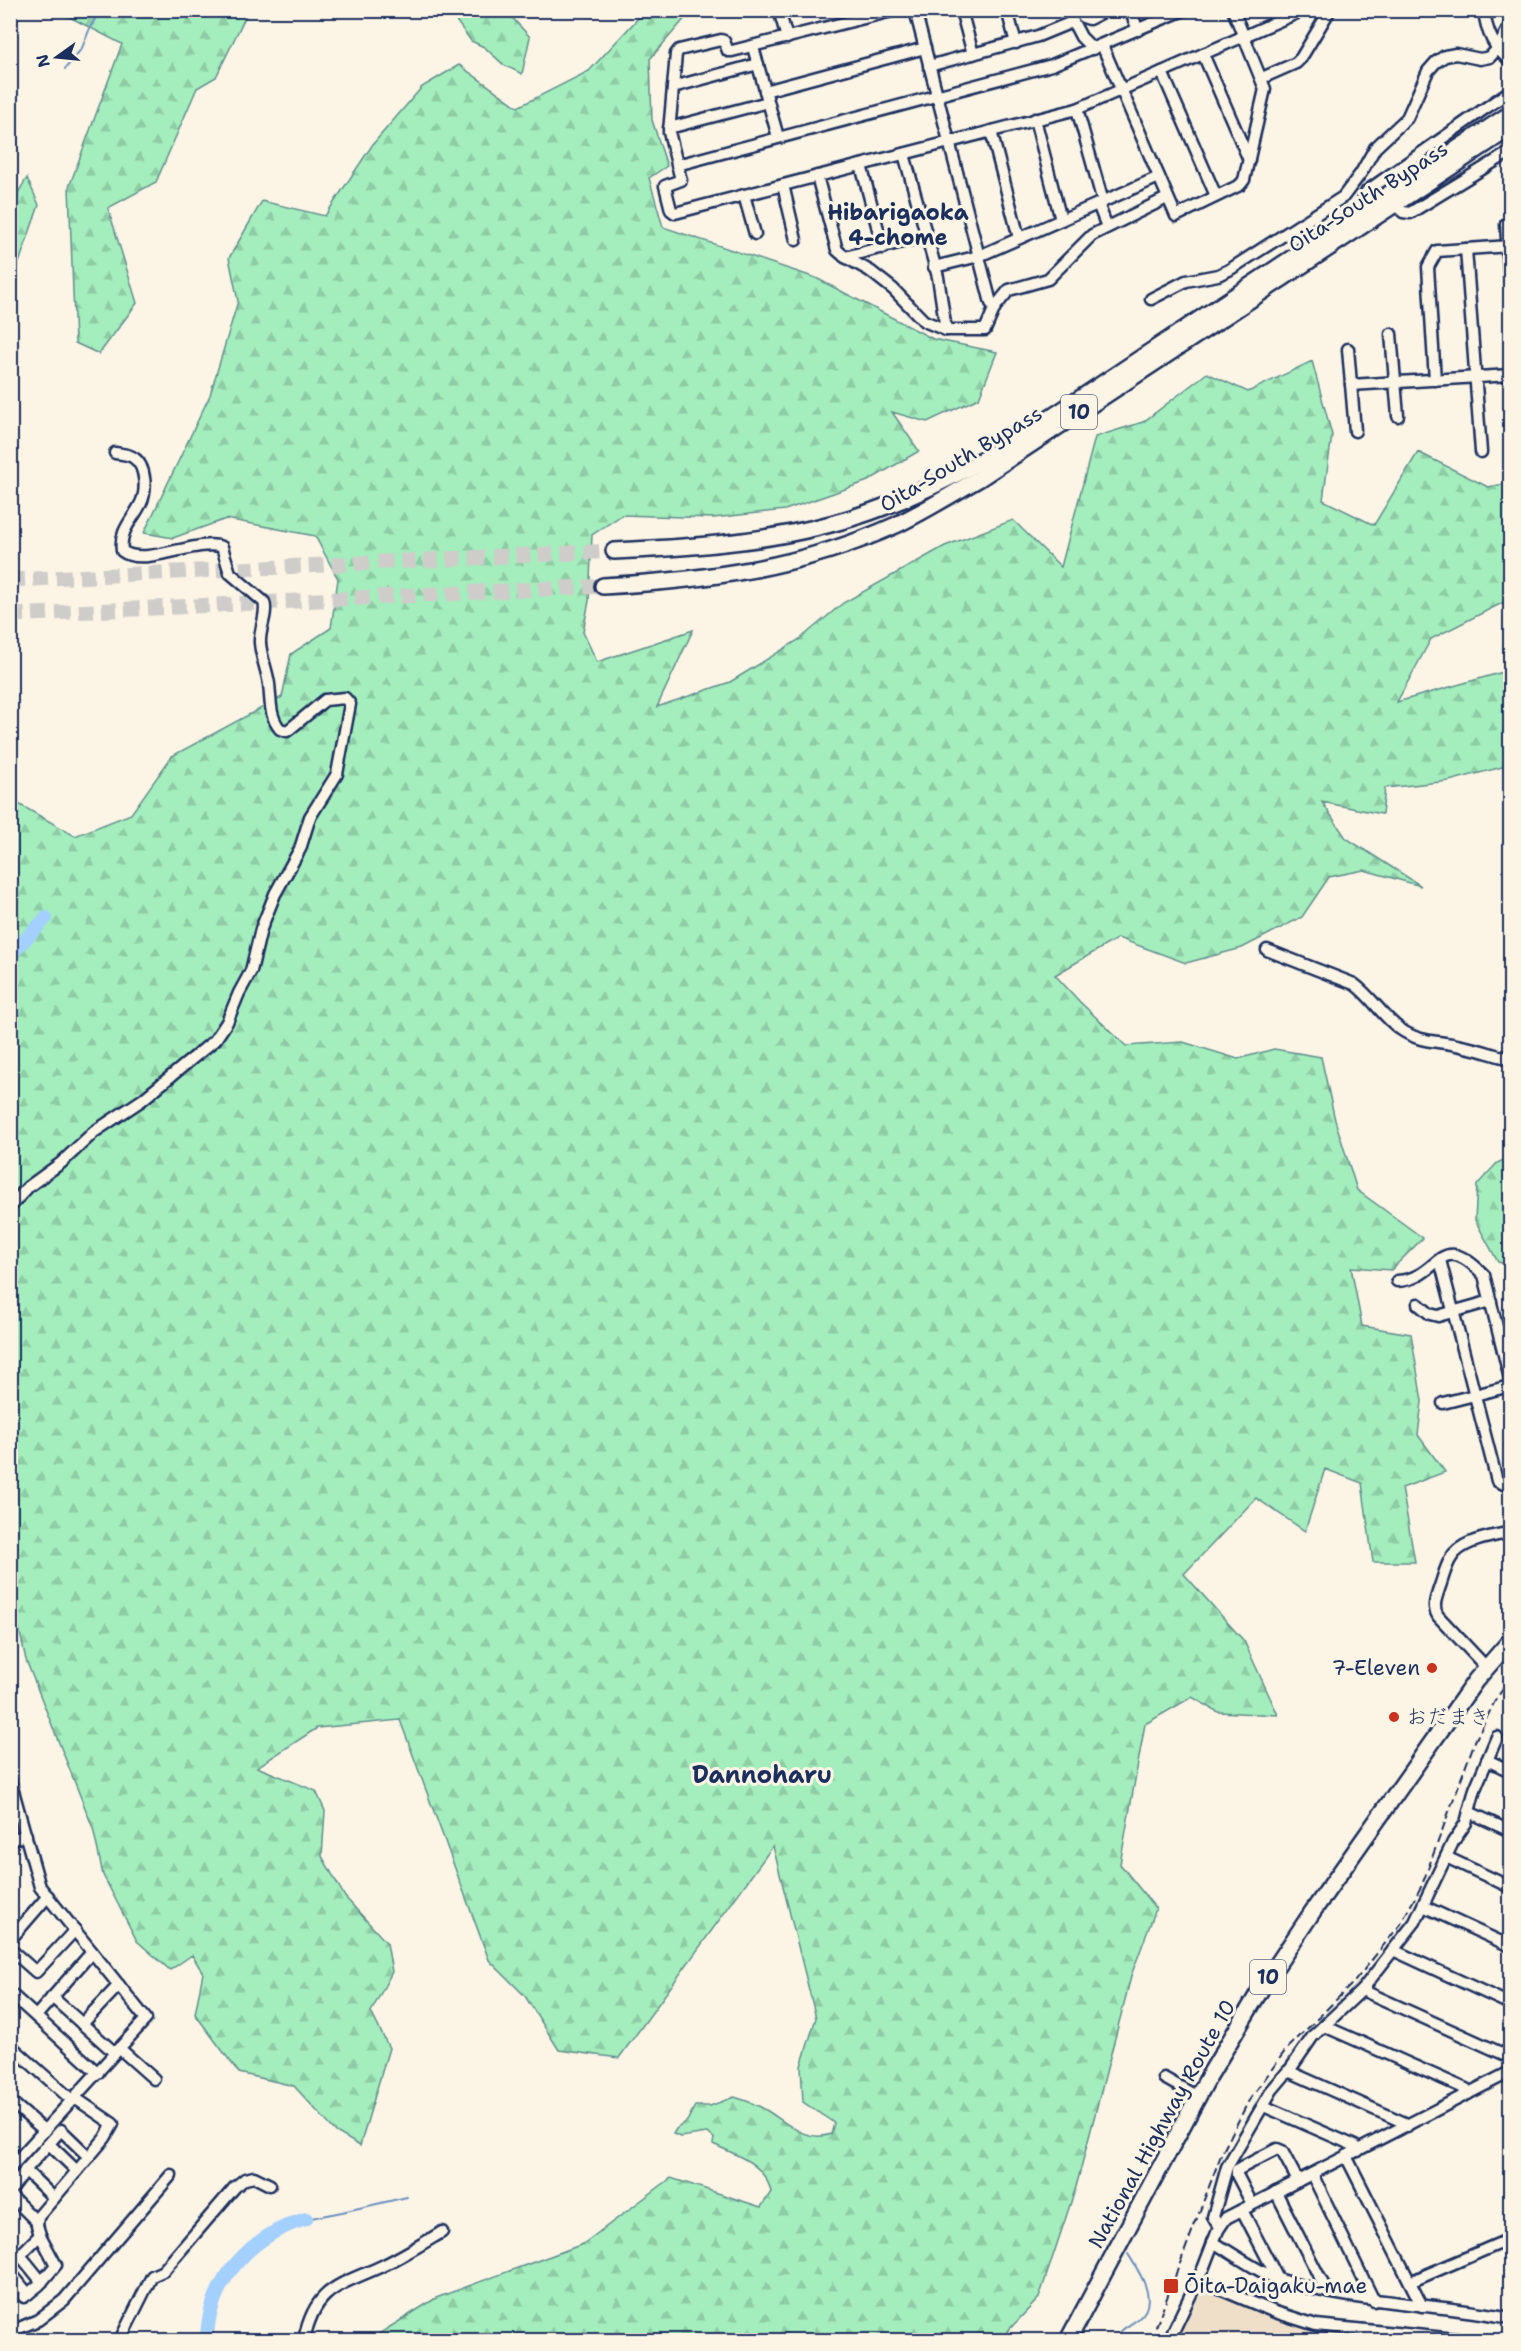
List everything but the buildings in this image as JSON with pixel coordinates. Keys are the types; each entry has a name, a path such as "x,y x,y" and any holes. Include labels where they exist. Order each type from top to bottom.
{"highway":[{"name":"Oita-South Bypass","path":"614,551 729,544 800,532 870,512 917,494 952,477 1025,434 1510,114"},
{"name":"Oita-South Bypass","path":"603,586 702,579 761,569 814,556 896,525 980,478 1510,128"},
{"name":"National Highway Route 10","path":"1068,2340 1220,2056 1287,1948 1486,1667 1510,1641"}],"street":[{"path":"779,10 787,38"},
{"path":"896,10 753,47 728,51 724,41 721,40 679,50 676,54 669,128 681,180 665,186 671,210 675,213 1077,109 1304,10"},
{"path":"915,10 991,303 995,307"},
{"path":"961,10 973,54"},
{"path":"1007,10 1016,43"},
{"path":"1067,10 1081,37 1098,47 1121,90 1176,216 1242,183 1249,161 1265,91 1262,78 1233,10"},
{"path":"1080,10 1083,17 1089,19 1107,10"},
{"path":"1130,10 1138,30"},
{"path":"677,165 778,136 1052,65 1184,10"},
{"path":"1262,78 1296,63 1330,10"},
{"path":"1484,10 1487,26 1498,48 1510,60"},
{"path":"929,66 1016,43 1072,22"},
{"path":"1151,299 1186,281 1229,270 1337,202 1349,191 1376,148 1407,118 1426,75 1436,62 1445,56 1456,54 1484,59 1494,54 1510,25"},
{"path":"753,47 778,136"},
{"path":"669,128 925,48"},
{"path":"1203,54 1249,161"},
{"path":"673,87 758,64"},
{"path":"1162,72 1216,196"},
{"path":"1370,207 1364,197 1367,191 1510,92"},
{"path":"1077,109 1107,226"},
{"path":"1035,119 1060,220"},
{"path":"991,131 1019,238"},
{"path":"1395,204 1403,212 1410,213 1510,153"},
{"path":"904,154 941,295 946,330"},
{"path":"861,165 883,248"},
{"path":"817,176 837,250 893,289 924,321 946,330 984,330 995,307 1009,290 1053,276 1092,235 1167,198"},
{"path":"934,267 979,256 1159,177"},
{"path":"783,185 796,240"},
{"path":"744,195 754,234"},
{"path":"1506,224 1510,285"},
{"path":"845,257 925,236"},
{"path":"1435,380 1428,267 1437,251 1509,246"},
{"path":"1466,249 1481,452"},
{"path":"1391,334 1398,416"},
{"path":"1348,349 1354,431"},
{"path":"1351,386 1510,375"},
{"path":"10,1207 28,1187 61,1163 94,1132 142,1100 215,1040 227,1022 251,971 261,929 275,894 300,849 310,817 337,774 345,742 350,704 345,698 326,700 287,730 280,729 276,724 271,709 269,684 260,643 266,604 262,598 232,576 222,547 209,544 169,553 134,556 123,551 121,541 124,529 141,504 144,484 140,466 135,458 115,453"},
{"path":"1267,950 1354,984 1365,992 1386,1017 1401,1030 1416,1038 1431,1043 1461,1046 1510,1059"},
{"path":"1397,1281 1426,1272 1445,1255 1452,1253 1459,1255 1480,1271 1484,1275 1510,1379"},
{"path":"1440,1260 1497,1481 1504,1484 1510,1482"},
{"path":"1418,1304 1433,1316 1491,1301"},
{"path":"1443,1403 1510,1386"},
{"path":"1486,1667 1438,1616 1434,1607 1435,1601 1454,1553 1474,1542 1510,1533"},
{"path":"1220,2227 1214,2217 1224,2173 1272,2090 1284,2074 1289,2071 1311,2039 1362,1989 1415,1922 1446,1857 1465,1826 1475,1789 1497,1737"},
{"path":"1487,1760 1510,1771"},
{"path":"10,1780 40,1887 146,2019 16,2164 10,2193 36,2221 40,2235 56,2265 26,2296 10,2272"},
{"path":"1469,1812 1510,1831"},
{"path":"10,1840 26,1835"},
{"path":"1446,1857 1510,1887"},
{"path":"10,1940 48,1896"},
{"path":"1423,1906 1510,1946"},
{"path":"10,1949 36,1972 75,1930"},
{"path":"1393,1950 1510,2004"},
{"path":"36,2016 92,1952"},
{"path":"82,2024 119,1985"},
{"path":"1362,1989 1510,2057"},
{"path":"10,1993 98,2073"},
{"path":"52,1997 82,2024 154,2079"},
{"path":"1324,2026 1466,2089 1468,2094"},
{"path":"10,2045 74,2099 113,2124 36,2221"},
{"path":"1289,2071 1405,2123 1407,2126"},
{"path":"1169,2340 1226,2218 1510,2072"},
{"path":"1164,2078 1198,2097"},
{"path":"10,2101 45,2131"},
{"path":"1266,2107 1354,2146 1358,2151"},
{"path":"16,2164 49,2144 61,2130 89,2157"},
{"path":"49,2144 77,2171"},
{"path":"1278,2280 1247,2207 1237,2175 1238,2170 1276,2149 1282,2151 1298,2181"},
{"path":"1346,2156 1422,2307"},
{"path":"16,2164 54,2198"},
{"path":"1312,2174 1374,2301"},
{"path":"10,2332 38,2320 64,2300 171,2175"},
{"path":"120,2340 153,2276 163,2271 236,2187 245,2179 254,2177 270,2185"},
{"path":"1276,2192 1326,2290"},
{"path":"303,2340 315,2308 331,2289 396,2259 442,2232"},
{"path":"10,2265 40,2235"},
{"path":"1410,2282 1510,2239"},
{"path":"1213,2242 1278,2280 1374,2301 1472,2310 1510,2318"},
{"path":"20,2255 42,2282"},
{"path":"1198,2280 1284,2316 1316,2325 1465,2340"}],"shaded area":[{"path":"1190,2276 1264,2308 1322,2327 1385,2340 1171,2340"}],"green space":[{"path":"58,11 248,11 216,77 197,88 156,182 108,208 137,303 99,354 75,343 69,187 122,44"},
{"path":"449,11 506,11 530,37 522,74 504,65 484,47 471,41"},
{"path":"687,11 687,16 650,59 652,120 667,166 649,178 663,227 816,278 933,339 997,352 979,398 927,422 892,412 919,451 868,481 785,510 713,518 622,515 592,535 589,601 583,632 597,662 693,630 657,707 730,682 800,639 843,603 945,546 1013,520 1061,567 1095,437 1143,422 1207,373 1248,392 1312,361 1332,435 1323,500 1374,525 1418,452 1488,487 1510,483 1510,599 1431,639 1397,702 1510,670 1510,765 1449,781 1385,788 1382,814 1322,802 1346,838 1421,886 1364,870 1329,877 1302,917 1242,948 1186,963 1118,938 1055,975 1126,1046 1183,1042 1238,1059 1274,1049 1321,1057 1335,1120 1357,1190 1423,1238 1391,1270 1351,1267 1362,1326 1411,1334 1422,1401 1418,1435 1445,1472 1402,1488 1415,1562 1373,1562 1362,1483 1325,1469 1305,1531 1256,1498 1184,1574 1244,1641 1278,1715 1218,1712 1192,1697 1145,1724 1120,1864 1156,1909 1132,1973 1076,2187 1039,2298 1002,2337 918,2335 898,2340 369,2340 436,2298 583,2244 671,2178 761,2207 771,2192 768,2182 756,2167 740,2156 713,2144 714,2138 707,2133 680,2137 673,2134 687,2121 695,2106 710,2106 734,2097 762,2108 804,2134 822,2136 831,2134 834,2123 803,2102 801,2066 816,2018 773,1846 619,2058 559,2050 525,1996 489,1960 400,1720 317,1728 257,1767 316,1791 325,1811 322,1856 345,1897 387,1943 392,1972 371,2012 389,2048 360,2146 336,2132 294,2086 239,2073 195,2014 203,1973 192,1955 170,1970 137,1941 103,1875 93,1828 26,1660 11,1592 10,799 75,836 131,814 172,756 282,697 291,654 331,628 338,579 315,536 226,519 173,538 144,533 210,395 238,301 229,258 262,201 325,216 373,144 422,87 459,65 518,107 589,71 643,13"},
{"path":"27,178 39,205 11,286 11,204"},
{"path":"1510,1157 1510,1265 1498,1262 1475,1220 1477,1185 1497,1163"}],"waterway":[{"path":"65,69 82,48 100,10"},
{"path":"10,959 15,950 46,918"},
{"path":"306,2219 407,2197"},
{"path":"207,2340 209,2319 215,2298 236,2263 267,2236 306,2219"},
{"path":"1114,2340 1145,2312 1148,2304 1148,2295 1142,2277 1128,2254"}],"tunnel":[{"path":"10,580 614,551"},
{"path":"10,615 603,586"}],"railway":[{"path":"1151,2340 1221,2155 1248,2102 1285,2051 1354,1982 1400,1925 1422,1885 1475,1741 1496,1699 1510,1679"}],"place":[{"name":"7-Eleven","path":"1432,1668"},
{"name":"おだまき","path":"1394,1717"},
{"name":"Ōita-Daigaku-mae","path":"1171,2286"}],"district":[{"name":"Hibarigaoka 4-chome","path":"898,224"},
{"name":"Dannoharu","path":"762,1775"}]}
